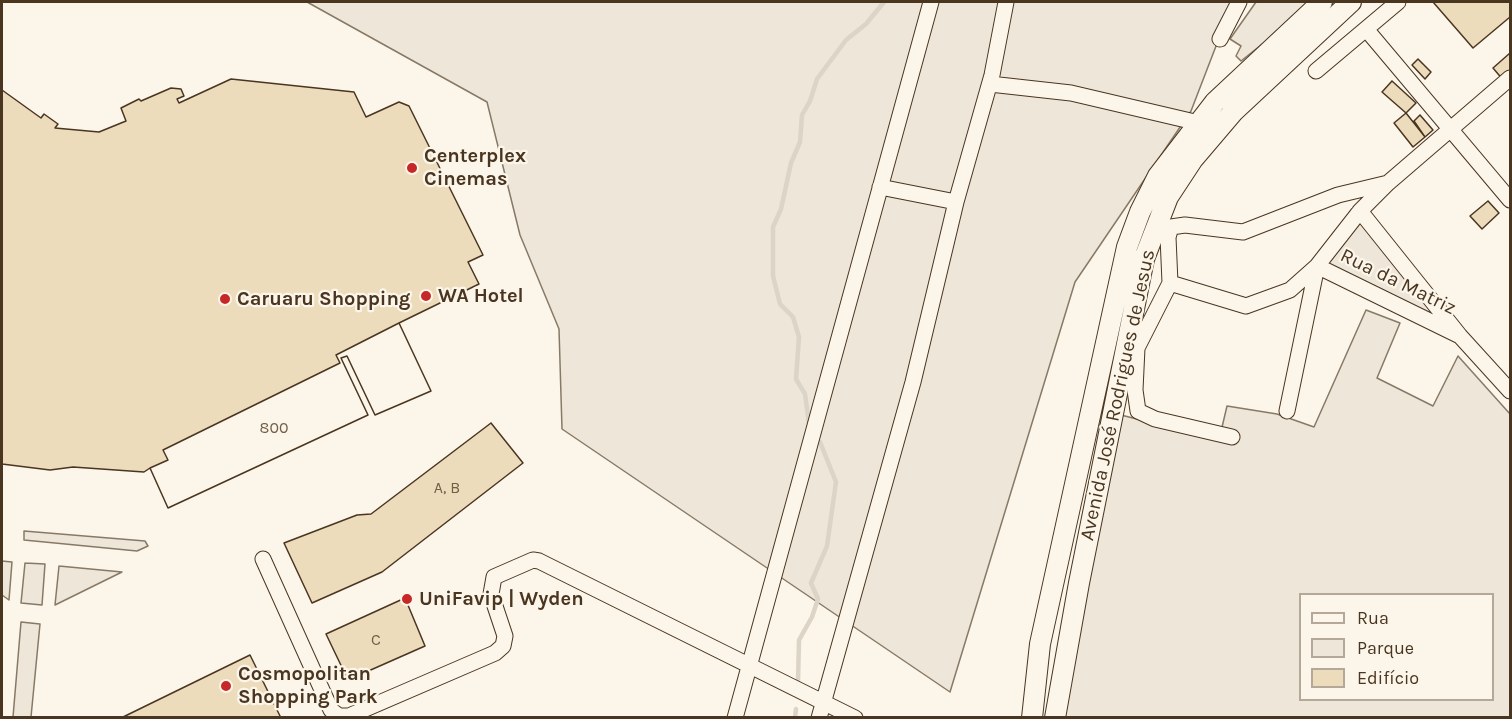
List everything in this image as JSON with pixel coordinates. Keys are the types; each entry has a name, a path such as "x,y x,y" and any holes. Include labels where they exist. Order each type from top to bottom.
{"main road":[{"name":"Avenida José Rodrigues de Jesus","path":"1032,717 1040,644 1127,247 1158,176 1215,102 1259,58 1322,2"},
{"name":"Avenida José Rodrigues de Jesus","path":"1055,717 1131,347 1144,259 1168,197 1193,159 1233,112 1351,2"}],"street":[{"path":"735,717 931,2"},
{"path":"819,717 913,382 956,202 990,84 1006,2"},
{"path":"1220,39 1239,2"},
{"path":"1316,71 1398,2"},
{"path":"1366,29 1510,200"},
{"path":"1170,283 1245,306 1260,303 1290,290 1317,266 1360,211 1388,183 1510,78"},
{"path":"990,84 1071,93 1199,123"},
{"path":"1232,437 1143,415 1138,411 1131,347 1170,283 1168,237 1171,227 1185,225 1243,232 1338,195 1388,183"},
{"path":"880,187 956,202"},
{"path":"1360,211 1460,336 1510,391"},
{"path":"1287,411 1317,266"},
{"name":"Rua da Matriz","path":"1317,266 1460,336"},
{"path":"263,559 322,693 331,710 339,716 349,716 495,652 503,646 505,636 491,594 494,578 533,560 855,717"}],"green space":[{"path":"307,2 1233,2 1191,111 1075,282 950,692 562,429 559,329 520,235 487,102"},
{"path":"1256,2 1315,2 1241,61 1236,56 1241,46 1230,39"},
{"path":"1361,218 1443,326 1324,265"},
{"path":"1366,310 1400,323 1377,378 1433,406 1458,356 1510,414 1510,717 1061,718 1121,415 1219,440 1227,406 1277,414 1314,427"},
{"path":"24,531 145,541 148,546 137,551 24,540"},
{"path":"2,561 12,562 9,600 2,595"},
{"path":"25,563 45,564 42,605 21,603"},
{"path":"59,566 122,572 55,605"},
{"path":"21,622 40,624 31,717 13,717"}],"building":[{"path":"1433,2 1510,2 1510,17 1473,48"},
{"path":"1510,53 1510,76 1504,81 1493,68"},
{"path":"1418,59 1431,72 1425,79 1412,65"},
{"name":"Caruaru Shopping","path":"231,79 354,92 366,117 399,102 409,106 483,255 468,262 479,284 399,323 431,391 375,415 347,356 341,358 368,415 168,508 150,468 144,472 73,467 50,470 2,464 2,90 41,118 44,114 58,124 55,128 99,132 126,121 121,108 139,99 141,101 171,88 181,89 184,96 177,99 179,103"},
{"path":"1392,81 1416,103 1406,113 1382,92"},
{"path":"1406,113 1425,137 1413,147 1394,123"},
{"path":"1420,115 1433,130 1425,137 1414,121"},
{"path":"1488,201 1499,213 1482,229 1470,216"},
{"path":"399,323 431,391 375,415 347,356 341,358 368,415 168,508 150,468 168,460 163,450 340,363 336,355"},
{"path":"491,423 523,463 382,572 312,603 284,543 357,515 371,514"},
{"path":"405,598 425,646 348,680 326,634"},
{"name":"Cosmopolitan Shopping Park","path":"250,655 281,718 121,718"}],"waterway":[{"path":"809,424 805,394 796,379 799,337 793,317 780,304 773,276 773,227 781,209 791,163 800,142 802,115 810,101 817,79 846,40 866,24 884,2"},
{"path":"798,683 799,640 812,617 818,599 811,583 827,546 836,482 820,442"},
{"path":"795,718 796,709"}],"place":[{"name":"Centerplex Cinemas","path":"412,168"},
{"name":"WA Hotel","path":"426,296"},
{"name":"Caruaru Shopping","path":"225,299"},
{"name":"UniFavip | Wyden","path":"407,599"},
{"name":"Cosmopolitan Shopping Park","path":"226,686"}]}
